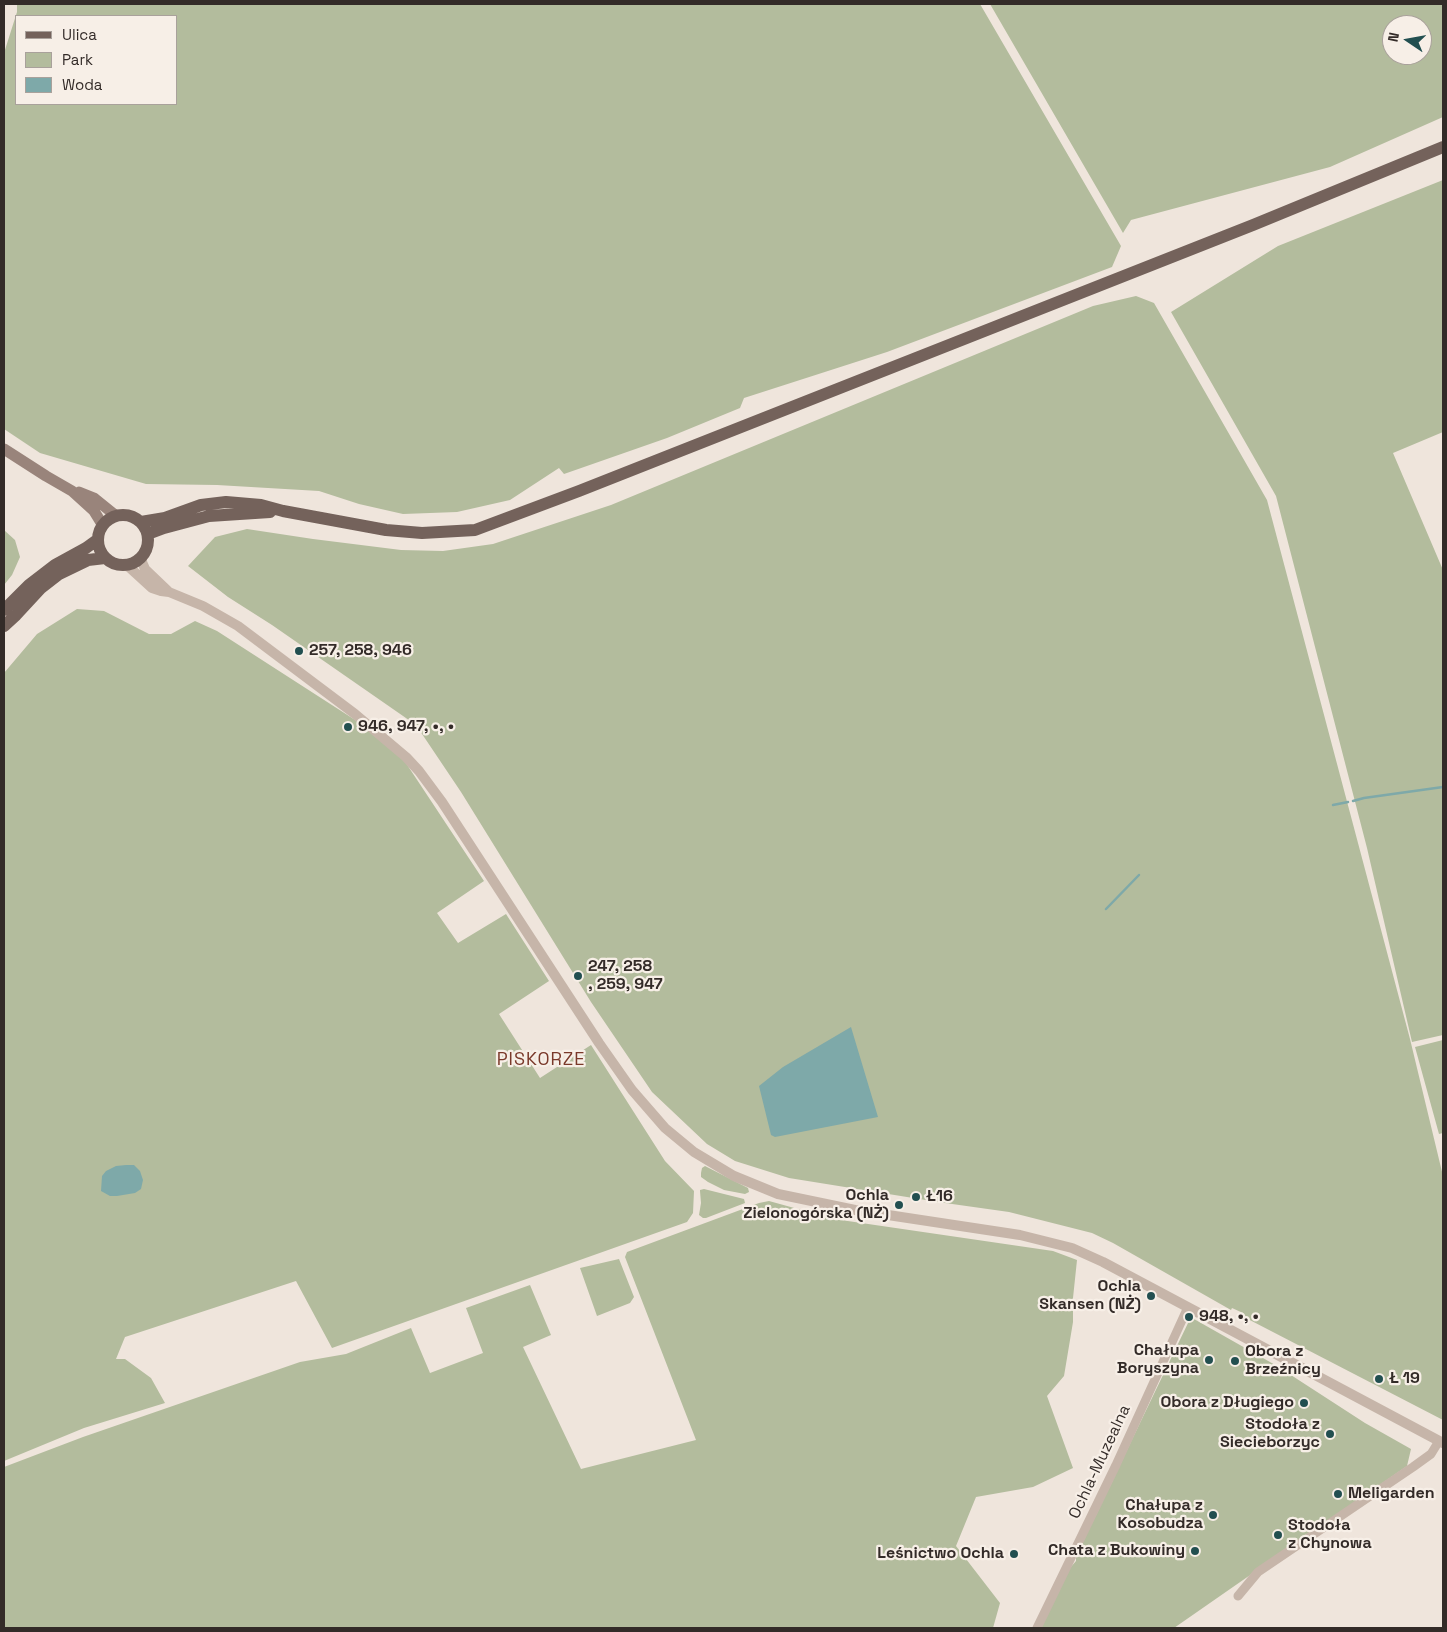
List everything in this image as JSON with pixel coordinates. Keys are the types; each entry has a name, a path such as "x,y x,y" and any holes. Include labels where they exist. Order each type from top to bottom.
{"main road":[{"path":"141,522 165,518 215,502 243,502 386,530 422,534 475,530 579,491 1271,218 1443,147"},
{"path":"4,449 72,491 94,511 102,524"},
{"path":"72,491 94,498 116,515"},
{"path":"148,534 209,516 283,511"},
{"path":"116,515 129,515 141,522 148,534 148,542 142,556 137,561 124,565 114,564 105,558 98,546 97,540 102,524 116,515"},
{"path":"4,610 29,584 55,565 97,540"},
{"path":"4,626 41,588 59,574 88,560 105,558"}],"street":[{"path":"142,556 145,569 169,592"},
{"path":"124,565 129,567 152,588 169,592 203,606 238,626 355,714 420,771 632,1090 665,1128 694,1152 734,1176 778,1194 855,1210 1010,1234 1060,1244 1088,1254 1441,1442 1425,1459 1258,1572 1238,1596"},
{"name":"Ochla-Muzealna","path":"1037,1628 1116,1465 1188,1307"}],"green space":[{"path":"17,4 980,4 1121,246 1112,267 887,352 744,398 740,408 667,438 564,474 559,468 510,500 457,512 403,514 359,504 319,491 217,485 146,484 40,453 4,429 4,53 15,18 15,105 178,105 178,15 16,15"},
{"path":"990,4 1443,4 1443,117 1330,167 1131,220 1123,233"},
{"path":"1443,180 1443,432 1393,453 1443,570 1443,1035 1412,1042 1367,848 1276,496 1171,312 1278,246"},
{"path":"1136,296 1154,303 1267,500 1410,1039 1443,1176 1443,1420 1242,1316 1243,1313 1232,1308 1231,1310 1092,1233 1009,1212 789,1178 735,1161 707,1144 652,1092 591,1002 461,792 416,725 272,625 228,597 188,566 215,537 247,529 401,550 443,551 493,544 611,505 1093,306"},
{"path":"4,530 15,540 20,557 12,575 4,585"},
{"path":"77,609 104,611 149,634 171,634 195,621 217,631 394,745 484,881 437,913 458,943 506,914 549,981 499,1014 540,1078 591,1045 665,1161 694,1191 693,1213 687,1222 332,1348 296,1281 125,1337 116,1359 125,1359 151,1378 165,1403 84,1428 4,1461 4,673 37,634"},
{"path":"1443,1040 1443,1133 1439,1134 1415,1047"},
{"path":"705,1166 748,1188 749,1192 745,1194 724,1190 708,1182 701,1177 702,1168"},
{"path":"704,1189 744,1199 745,1203 703,1218 699,1215 701,1203 700,1190"},
{"path":"769,1201 834,1219 1053,1251 1077,1260 1073,1298 1073,1322 1064,1376 1047,1396 1073,1468 1033,1487 976,1497 956,1546 1000,1603 993,1628 4,1628 4,1467 83,1437 300,1362 346,1354 411,1328 430,1373 483,1353 466,1308 530,1285 551,1335 523,1347 581,1469 696,1440 625,1257 627,1252"},
{"path":"619,1259 634,1297 630,1303 597,1316 580,1268"},
{"path":"1194,1319 1277,1366 1365,1423 1411,1449 1407,1466 1174,1628 1040,1628 1070,1568 1076,1561 1076,1556 1189,1321"}],"water":[{"path":"851,1027 878,1117 775,1137 771,1135 759,1086 783,1067"},
{"path":"134,1165 140,1171 143,1180 141,1189 135,1193 117,1196 110,1196 101,1191 102,1176 106,1171 116,1166"}],"waterway":[{"path":"1353,801 1443,787"},
{"path":"1333,805 1348,802"},
{"path":"1106,909 1139,875"}],"place":[{"name":"257, 258, 946","path":"299,651"},
{"name":"946, 947, •, •","path":"348,727"},
{"name":"247, 258 , 259, 947","path":"578,976"},
{"name":"Ł16","path":"916,1197"},
{"name":"Ochla Zielonogórska (NŻ)","path":"899,1205"},
{"name":"Ochla Skansen (NŻ)","path":"1151,1296"},
{"name":"948, •, •","path":"1189,1317"},
{"name":"Chałupa Boryszyna","path":"1209,1360"},
{"name":"Obora z Brzeźnicy","path":"1235,1361"},
{"name":"Ł 19","path":"1379,1379"},
{"name":"Obora z Długiego","path":"1304,1403"},
{"name":"Stodoła z Siecieborzyc","path":"1330,1434"},
{"name":"Meligarden","path":"1338,1494"},
{"name":"Chałupa z Kosobudza","path":"1213,1515"},
{"name":"Stodoła z Chynowa","path":"1278,1535"},
{"name":"Chata z Bukowiny","path":"1195,1551"},
{"name":"Leśnictwo Ochla","path":"1014,1554"}],"district":[{"name":"PISKORZE","path":"541,1060"}]}
